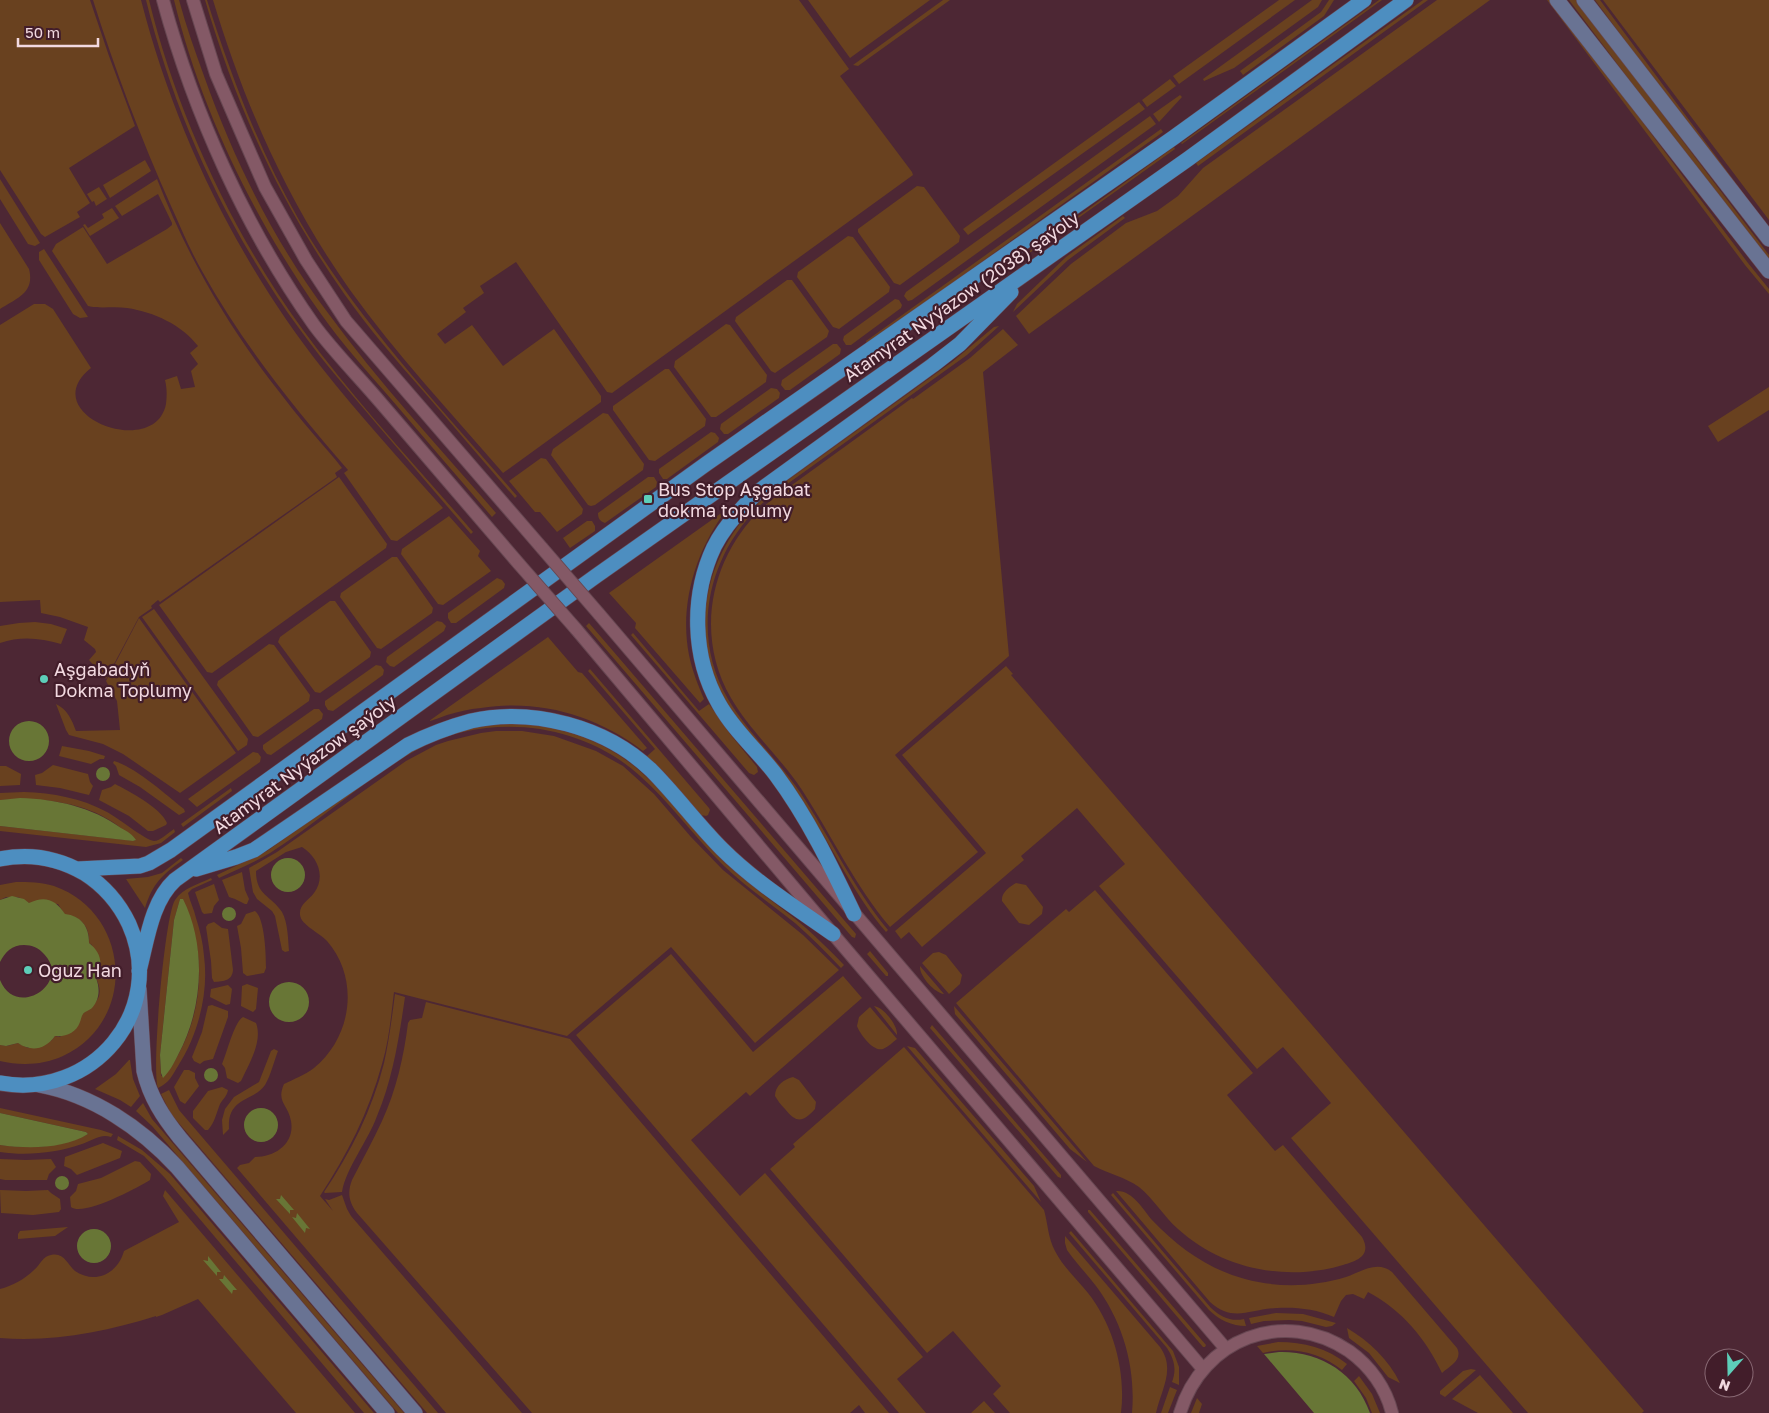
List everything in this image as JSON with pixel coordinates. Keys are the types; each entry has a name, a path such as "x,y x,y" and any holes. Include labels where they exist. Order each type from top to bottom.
{"main road":[{"name":"Atamyrat Nyýazow (2038) şaýoly","path":"518,600 706,464 1173,138 1364,0"},
{"name":"Atamyrat Nyýazow (2038) şaýoly","path":"535,620 1188,159 1406,0"},
{"path":"854,914 817,838 802,814 776,775 730,721 711,688 703,664 698,630 698,610 703,577 714,547 724,529 744,504 759,491 934,365 960,344 1037,265"},
{"name":"Atamyrat Nyýazow şaýoly","path":"77,869 140,866 157,859 518,600"},
{"name":"Atamyrat Nyýazow şaýoly","path":"0,1083 18,1086 39,1085 66,1078 90,1065 111,1047 127,1024 136,998 154,917 168,886 535,620"},
{"path":"185,873 236,858 254,850 408,745 434,732 472,721 524,718 554,721 588,731 625,749 650,769 711,838 739,865 833,934"},
{"path":"0,859 23,856 51,860 77,869 89,876 110,894 126,917 136,943 139,978"}],"street":[{"path":"163,0 176,48 225,171 248,217 315,326 576,629 1203,1369"},
{"path":"193,0 216,74 266,187 306,260 346,321 599,614 1226,1349"},
{"path":"1557,0 1769,271"},
{"path":"1584,0 1769,239"},
{"path":"0,850 23,856"},
{"path":"139,978 144,1070 146,1083 158,1109 180,1138 415,1413"},
{"path":"39,1085 58,1088 82,1098 125,1121 149,1138 177,1168 387,1413"},
{"path":"1180,1413 1187,1393 1203,1369 1226,1349 1255,1336 1278,1332 1300,1332 1323,1338 1353,1354 1369,1370 1382,1389 1392,1413"}],"shaded area":[{"path":"0,0 90,0 135,126 69,168 90,203 77,212 80,217 45,237 41,234 0,170"},
{"path":"93,0 141,0 155,49 191,146 212,193 236,239 291,327 322,368 443,508 397,541 391,540 344,473 348,470 270,374 234,324 202,271 171,206 139,130 119,78"},
{"path":"146,0 149,0 175,87 192,130 210,172 253,254 277,293 323,356 365,408 473,532 471,534 319,354 301,331 250,255 207,173 189,131 172,88"},
{"path":"174,0 179,0 204,76 228,138 257,199 290,258 308,286 368,364 496,513 492,517 337,336 274,241 233,164 215,124 185,42"},
{"path":"205,0 207,0 236,85 271,167 299,220 322,257 401,363 517,496 515,498 373,332 345,295 300,225 263,154 246,117 231,79"},
{"path":"213,0 799,0 849,69 840,76 913,175 612,393 607,392 516,262 480,286 484,293 463,308 466,312 437,334 445,344 472,325 503,366 554,329 601,396 601,402 503,473 386,337 350,290 306,222 253,114"},
{"path":"808,0 930,0 850,58"},
{"path":"943,0 950,0 858,66 853,65"},
{"path":"1279,0 1295,0 1179,84 1173,76"},
{"path":"1312,0 1322,0 1318,7 1234,68 1204,81 1203,79"},
{"path":"1329,0 1334,0 1324,16 1243,75 1240,71 1321,12"},
{"path":"1379,0 1382,0 1181,143"},
{"path":"1423,0 1428,0 1198,166 1196,163"},
{"path":"1437,0 1490,0 1029,334 1016,316 1071,264 1126,223 1157,211 1178,196 1203,168"},
{"path":"1547,0 1551,0 1769,289 1769,294 1745,265"},
{"path":"1569,0 1576,0 1769,255 1769,265"},
{"path":"1595,0 1600,0 1747,198 1744,201"},
{"path":"1603,0 1769,0 1769,220"},
{"path":"1170,79 1176,86 1147,107 1142,100"},
{"path":"1180,95 1182,97 1159,122 1153,114"},
{"path":"1139,102 1145,109 968,235 963,229"},
{"path":"1150,116 1156,124 912,300 908,301 904,296 906,292"},
{"path":"1161,129 1163,132 867,344 866,341"},
{"path":"1174,147 1175,149 1027,253"},
{"path":"145,160 151,171 110,198 103,185"},
{"path":"0,179 40,243 35,246 28,244 0,199"},
{"path":"157,179 193,258 236,333 270,380 342,468 335,473 337,477 160,602 158,600 151,606 152,608 139,617 106,679 89,660 96,652 84,640 88,627 60,617 41,613 40,600 0,602 0,325 34,304 45,304 53,309 91,368 77,385 77,401 86,415 103,425 122,430 141,429 157,421 166,404 165,380 177,376 181,389 195,387 191,371 198,364 190,353 198,346 184,332 157,316 137,310 88,306 52,251 56,244 83,227 107,264 167,229 172,223 158,194 122,216 115,206"},
{"path":"917,186 924,187 960,236 959,242 900,285 894,283 858,232 858,229"},
{"path":"99,187 107,199 96,206 87,194"},
{"path":"112,208 119,218 90,236 83,225 85,224 88,228 104,218 102,214"},
{"path":"1123,216 1125,218 1068,260 1013,312 1017,304 1066,257"},
{"path":"0,223 29,269 30,277 27,289 23,294 0,309"},
{"path":"848,236 853,237 890,287 889,292 839,329 833,327 797,277 798,272"},
{"path":"44,249 88,317 80,318 73,314 39,260 39,252"},
{"path":"787,280 792,280 829,331 827,337 775,373 771,371 735,321 736,317"},
{"path":"895,299 899,300 902,305 901,308 851,345 846,345 843,340 844,336"},
{"path":"726,324 730,325 767,375 766,382 716,417 711,417 674,367 675,361"},
{"path":"999,326 967,355 772,495 751,515 734,538 720,563 712,589 708,617 709,644 716,672 728,699 800,792 853,880 888,930 886,932 854,888 818,826 789,783 769,755 729,707 713,672 706,643 705,615 709,588 718,561 731,536 749,513 770,493 952,362 994,327"},
{"path":"1003,329 1018,345 983,372 1009,656 895,755 978,852 890,927 855,878 802,790 747,722 731,698 719,672 712,644 711,617 715,590 723,564 736,539 753,517 774,498 970,358"},
{"path":"833,344 837,344 841,349 840,354 790,390 785,390 781,385 782,380"},
{"path":"665,369 669,369 706,419 705,426 655,461 649,460 613,410 613,406"},
{"path":"1769,387 1769,410 1718,442 1708,426"},
{"path":"771,388 777,389 780,393 779,398 728,434 724,434 720,429 721,424"},
{"path":"603,413 608,414 644,464 643,470 591,506 588,505 551,455 553,449"},
{"path":"711,432 715,433 719,438 718,442 667,479 663,479 659,469"},
{"path":"541,458 546,459 583,509 582,514 557,532 540,512 535,512 509,481"},
{"path":"339,477 387,544 386,548 212,673 207,672 159,605"},
{"path":"648,477 654,477 657,482 656,487 605,523 600,520 598,513"},
{"path":"727,509 716,525 699,560 688,597 686,636 692,666 704,699 700,703 635,628 636,623 609,593"},
{"path":"449,516 480,551 478,556 491,571 443,605 438,604 401,554 402,549"},
{"path":"587,521 592,521 595,531 570,548 563,538"},
{"path":"392,557 397,557 433,608 432,613 381,649 377,648 340,597 341,593"},
{"path":"497,578 505,584 504,588 456,623 451,623 448,613"},
{"path":"330,601 335,601 371,652 370,657 320,693 315,692 278,642 280,637"},
{"path":"154,609 248,739 247,745 238,751 142,617"},
{"path":"139,618 236,753 180,793 123,754 103,744 69,735 56,704 66,712 76,731 120,730 117,701 106,681"},
{"path":"437,621 442,622 446,626 444,631 394,667 386,662 387,657"},
{"path":"35,622 67,629 61,644 31,639 15,639 0,643 0,626"},
{"path":"589,623 856,934 855,938 852,937 586,626"},
{"path":"633,633 699,711 709,704 757,767 758,772 754,775 749,773 631,635"},
{"path":"548,637 647,748 643,751 625,738 586,719 545,708 503,706 477,708 429,721"},
{"path":"269,644 274,645 310,695 309,701 258,737 253,736 217,685 218,681"},
{"path":"376,665 381,666 384,670 383,675 333,711 328,710 325,701"},
{"path":"1006,666 1013,674 1011,675 1644,1411 1642,1413 1528,1413 1291,1138 1331,1103 1283,1047 1257,1069 1099,886 1125,864 1077,808 1021,856 1024,860 922,947 909,932 901,939 895,931 986,853 902,755"},
{"path":"590,669 709,808 708,815 701,815 665,773 646,757 655,749 588,671"},
{"path":"314,709 319,709 323,714 322,719 271,755 267,754 263,749 263,745"},
{"path":"33,721 40,724 46,730 49,741 48,749 40,758 33,761 25,761 18,758 10,749 9,737 12,730 21,722"},
{"path":"516,723 550,728 582,737 613,751 627,761 652,783 726,864 806,928 844,965 841,968 795,923 724,866 650,785 616,757 590,744 563,734 535,728 477,729 449,736 422,747 383,771 270,853 219,878 217,875 267,851 401,756 435,738 480,726"},
{"path":"496,731 522,731 554,736 596,751 623,766 654,794 691,837 723,870 803,935 839,970 755,1043 671,947 567,1036 394,992 386,1046 371,1099 348,1149 320,1196 333,1211 325,1199 329,1200 342,1195 351,1216 522,1413 446,1413 237,1168 240,1165 249,1163 255,1157 277,1151 287,1142 290,1136 291,1121 281,1095 284,1084 314,1068 327,1055 337,1040 344,1024 347,1007 344,973 337,956 327,941 307,926 300,915 302,905 318,887 320,874 312,856 302,847 286,852 256,871 261,890 278,906 284,916 289,951 285,952 282,950 275,916 272,911 257,899 253,892 249,868 277,852 406,761 436,745 448,741"},
{"path":"62,746 105,756 104,759 91,764 59,756"},
{"path":"253,752 258,753 261,757 260,762 197,807 188,799"},
{"path":"114,761 141,775 184,809 185,812 179,815 140,787 119,775 113,763"},
{"path":"53,765 88,774 93,786 89,795 60,788 36,785 35,775 42,773"},
{"path":"0,766 6,766 21,774 20,785 0,786"},
{"path":"100,767 106,767 110,774 106,781 100,781 96,777 96,771"},
{"path":"115,784 152,806 164,817 166,825 153,831 148,831 129,816 99,800 102,790"},
{"path":"231,788 232,791 183,827 181,824"},
{"path":"24,792 56,795 87,803 107,812 150,840 156,841 174,829 175,832 161,843 146,847 0,831 0,826 135,841 117,825 104,817 76,806 45,800 0,800 0,793"},
{"path":"20,798 60,802 86,810 130,833 136,840 0,826 0,800"},
{"path":"181,858 183,860 159,880 151,892 145,908 126,879 148,877 162,873"},
{"path":"288,858 295,859 300,863 304,868 304,882 300,887 295,891 288,892 281,891 276,887 272,882 271,875 272,868 276,863 281,859"},
{"path":"242,872 245,890 249,899 247,904 229,897 222,880"},
{"path":"211,878 212,880 192,889 188,893 199,927 204,951 205,984 200,1013 185,1054 170,1079 158,1088 156,1053 160,992 171,911 175,900 182,892","holes":["180,899 197,947 199,961 197,1003 184,1043 171,1067 161,1076 160,1055 174,920"]},
{"path":"16,882 40,883 54,886 80,900 98,919 110,942 115,968 113,994 104,1018 87,1040 63,1056 32,1064 0,1061 0,1045 7,1046 18,1043 28,1048 51,1041 55,1036 60,1037 76,1019 95,1003 100,990 96,978 92,945 89,943 88,932 83,923 76,918 65,915 58,904 29,903 18,897 6,897 0,900 0,885"},
{"path":"1016,883 1026,885 1043,907 1042,914 1029,925 1019,923 1002,901 1004,893"},
{"path":"214,884 219,900 214,906 212,913 204,914 195,892"},
{"path":"1095,890 1253,1073 1227,1095 1275,1151 1283,1145 1362,1237 1365,1248 1364,1253 1358,1259 1321,1270 1277,1272 1235,1262 1214,1254 1195,1243 1173,1224 1139,1187 1094,1166 956,1003 1066,909 1069,912"},
{"path":"12,896 24,899 29,903 40,899 50,900 58,905 65,914 76,917 86,927 89,943 96,950 100,959 100,968 96,978 98,993 95,1005 84,1013 73,1032 63,1036 55,1036 47,1044 38,1048 28,1048 18,1043 6,1046 0,1045 0,980 8,992 18,997 28,997 39,993 47,986 51,976 51,965 44,954 33,946 20,945 12,948 4,955 0,962 0,900"},
{"path":"180,899 183,899 191,918 196,937 199,957 199,978 193,1018 173,1064 163,1078 160,1055 174,920"},
{"path":"226,907 232,907 236,914 232,921 226,921 222,917 222,911"},
{"path":"255,911 263,929 266,968 264,973 247,976 243,973 237,926 241,924 246,914"},
{"path":"214,922 222,928 228,929 233,970 229,978 224,981 214,982 206,927"},
{"path":"870,951 888,973 888,976 867,954"},
{"path":"939,952 946,955 962,975 960,984 949,994 922,963 933,953"},
{"path":"671,954 753,1052 843,976 862,998 750,1096 746,1092 691,1140 740,1196 765,1173 923,1357 897,1379 926,1413 899,1413 576,1035"},
{"path":"920,966 944,994 936,991 928,983 920,970"},
{"path":"293,982 300,985 306,991 309,1002 308,1010 300,1019 293,1022 285,1022 278,1019 270,1010 269,998 272,991 281,983"},
{"path":"247,984 258,988 256,1009 253,1012 241,1006 242,986"},
{"path":"228,985 232,989 230,1004 226,1005 210,997 211,989"},
{"path":"395,994 405,997 395,1058 383,1102 348,1174 342,1192 325,1193 360,1130 379,1080 386,1055"},
{"path":"426,1002 570,1039 889,1413 865,1413 859,1405 850,1413 532,1413 352,1205 349,1193 352,1180 387,1110 402,1061 408,1023 410,1020 422,1018"},
{"path":"212,1005 228,1011 228,1017 213,1059 200,1064 194,1061 192,1057 202,1032 208,1006"},
{"path":"874,1006 878,1007 889,1017 895,1026 897,1035"},
{"path":"954,1006 1087,1162 1070,1149 955,1014"},
{"path":"870,1007 897,1039 883,1049 875,1048 871,1045 857,1026 859,1017"},
{"path":"243,1017 256,1023 258,1037 251,1060 241,1081 238,1083 227,1078 222,1064 234,1031"},
{"path":"932,1025 1061,1175 1061,1178 1058,1177 930,1028"},
{"path":"907,1046 915,1048 1034,1186 1041,1202"},
{"path":"904,1047 1044,1210 1049,1236 1055,1251 1097,1306 1111,1335 1120,1366 1122,1382 1121,1413 1010,1413 993,1394 1001,1386 953,1331 927,1353 770,1169 795,1147 793,1144"},
{"path":"274,1049 278,1051 265,1085 254,1095 236,1105 229,1119 229,1129 223,1135 222,1120 225,1109 234,1097 259,1082 271,1051"},
{"path":"129,1060 133,1079 140,1096 131,1107 95,1089 116,1074"},
{"path":"208,1068 214,1068 218,1075 214,1082 208,1082 204,1078 204,1072"},
{"path":"184,1070 195,1073 199,1086 185,1104 180,1101 174,1087"},
{"path":"793,1077 799,1080 816,1102 815,1109 807,1117 800,1120 789,1114 775,1096 775,1092 781,1084 786,1079"},
{"path":"222,1087 228,1090 227,1094 220,1104 212,1124 208,1130 205,1130 193,1118 193,1111 208,1091"},
{"path":"169,1090 179,1110 438,1413 427,1413 171,1114 161,1094"},
{"path":"143,1103 152,1119 404,1413 398,1413 152,1126 136,1111"},
{"path":"0,1108 113,1134 111,1137 100,1137 52,1152 21,1154 0,1152 0,1145 34,1147 56,1145 88,1134 0,1113"},
{"path":"261,1108 268,1109 273,1113 277,1118 277,1132 273,1137 268,1141 261,1142 254,1141 249,1137 245,1132 244,1125 245,1118 249,1113 254,1109"},
{"path":"0,1113 88,1134 68,1143 46,1147 0,1145"},
{"path":"118,1136 142,1150 170,1174 374,1413 364,1413 165,1178 144,1156 117,1140"},
{"path":"103,1143 122,1151 120,1158 77,1175 71,1169 64,1166 65,1157"},
{"path":"0,1159 51,1159 56,1167 49,1174 47,1180 5,1180 0,1179"},
{"path":"135,1161 140,1162 151,1174 150,1180 98,1205 77,1209 71,1207 70,1197 76,1191 78,1184 101,1178"},
{"path":"59,1176 65,1176 69,1183 65,1190 59,1190 55,1186 55,1180"},
{"path":"0,1190 48,1190 60,1199 61,1209 59,1212 33,1215 1,1213"},
{"path":"165,1190 355,1413 296,1413 198,1299 156,1317 98,1331 60,1337 0,1338 0,1289 22,1279 46,1257 51,1255 59,1255 75,1271 83,1275 98,1277 111,1271 121,1259 124,1251 179,1222 163,1196"},
{"path":"1116,1191 1133,1197 1153,1221 1184,1249 1206,1263 1231,1275 1257,1282 1295,1285 1321,1283 1346,1277 1369,1268 1381,1267 1386,1269 1392,1272 1457,1348 1457,1359 1442,1373 1436,1360 1412,1326 1392,1307 1368,1292 1364,1299 1353,1294 1346,1295 1341,1301 1334,1317 1313,1310 1299,1308 1277,1308 1242,1313 1226,1312 1210,1302"},
{"path":"1113,1193 1211,1308 1226,1318 1244,1319 1246,1326 1226,1322 1209,1310 1111,1195"},
{"path":"281,1195 294,1210 290,1210 290,1214 276,1199 280,1199"},
{"path":"1088,1210 1090,1210 1206,1345 1205,1347 1203,1347"},
{"path":"297,1213 310,1229 306,1228 305,1233 292,1217 296,1218"},
{"path":"68,1227 55,1236 18,1239 20,1231"},
{"path":"94,1229 106,1234 111,1246 106,1258 94,1263 82,1258 77,1246 82,1234"},
{"path":"1071,1231 1173,1351 1179,1367 1179,1385 1172,1382 1174,1364 1167,1348 1069,1233"},
{"path":"1065,1236 1165,1355 1167,1363 1166,1380 1156,1413 1132,1413 1132,1379 1126,1346 1120,1330 1114,1315 1096,1286 1067,1250"},
{"path":"208,1256 221,1272 217,1272 217,1276 203,1260 208,1261"},
{"path":"224,1275 237,1290 233,1290 232,1294 219,1279 223,1279"},
{"path":"1276,1313 1303,1314 1336,1323 1326,1327 1289,1320 1264,1321 1251,1324 1249,1318"},
{"path":"1347,1328 1378,1352 1400,1383 1388,1377 1369,1353 1349,1338"},
{"path":"1278,1342 1297,1343 1315,1347 1339,1358 1347,1364 1342,1370 1324,1359 1305,1352 1284,1350 1263,1353 1257,1346"},
{"path":"1279,1352 1309,1355 1335,1367 1356,1386 1370,1413 1314,1413 1264,1354"},
{"path":"1476,1370 1445,1397 1440,1394 1440,1391 1463,1371"},
{"path":"1480,1375 1513,1413 1478,1413 1452,1399"},
{"path":"1359,1376 1372,1394 1380,1413 1372,1413 1366,1398 1354,1381"},
{"path":"1170,1387 1177,1390 1168,1413 1161,1413"},
{"path":"1197,1398 1202,1404 1199,1413 1191,1413"},
{"path":"984,1401 995,1413 971,1413"}],"place":[{"name":"Bus Stop Aşgabat dokma toplumy","path":"648,499"},
{"name":"Aşgabadyň Dokma Toplumy","path":"44,679"},
{"name":"Oguz Han","path":"28,970"}]}
